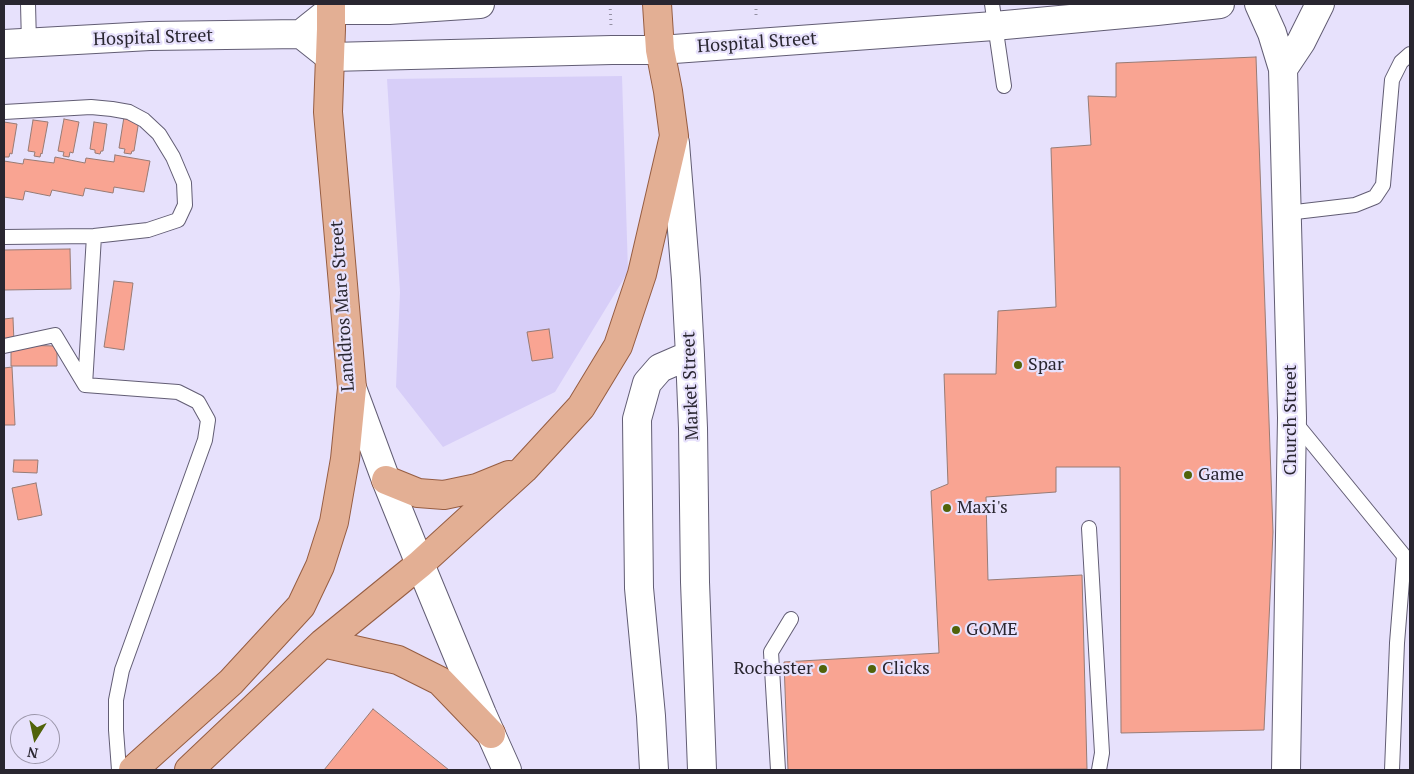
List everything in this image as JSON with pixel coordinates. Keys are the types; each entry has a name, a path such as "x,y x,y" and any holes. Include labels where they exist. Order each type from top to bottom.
{"main road":[{"name":"Market Street","path":"658,4 660,50 674,136"},
{"name":"Landdros Mare Street","path":"133,770 231,682 301,606 320,566 334,522 345,459 352,388 328,112 331,7"},
{"path":"189,770 323,643 420,564 524,469 581,407 618,346 642,274 674,136"},
{"path":"386,480 418,492 444,495 478,488 524,469"},
{"path":"323,643 398,660 440,681 503,757"}],"street":[{"path":"330,57 301,34 331,7 389,10 480,4"},
{"name":"Hospital Street","path":"330,57 660,50 993,15 1157,11 1220,4"},
{"name":"Church Street","path":"1260,4 1272,33 1283,70 1292,418 1286,770"},
{"path":"1283,70 1301,42 1320,4"},
{"name":"Hospital Street","path":"16,43 150,36 301,34"},
{"name":"Market Street","path":"674,136 690,355 693,428 694,582 702,770"},
{"path":"654,770 639,588 637,420 647,383 660,368 690,355"},
{"path":"352,388 420,564 503,757"}],"lane":[{"path":"16,43 28,4"},
{"path":"993,15 1004,86"},
{"path":"1287,213 1355,204 1375,197 1383,185 1392,80 1401,62 1410,54"},
{"path":"4,112 91,107 129,112 144,120 159,134 173,157 184,183 184,205 178,220 148,230 94,236 4,237"},
{"path":"84,385 94,236"},
{"path":"4,346 55,335 84,385"},
{"path":"84,385 178,392 198,402 208,420 205,440 122,670 116,700 119,770"},
{"path":"1292,418 1407,559 1397,643 1392,770"},
{"path":"1088,528 1102,753 1099,770"},
{"path":"778,770 771,652 791,619"}],"shaded area":[{"path":"622,76 628,272 555,392 443,447 396,387 400,292 387,79"}],"building":[{"path":"1256,57 1273,532 1264,730 1121,733 1120,467 1056,467 1056,492 986,497 988,580 1082,575 1087,769 788,770 784,662 939,653 931,491 948,484 944,374 996,374 998,311 1056,307 1051,148 1091,145 1088,96 1116,97 1116,63"},
{"path":"124,117 139,120 134,151 131,154 124,153 125,149 119,148"},
{"path":"64,119 79,122 73,153 70,152 69,157 63,156 64,152 58,151"},
{"path":"33,120 48,122 40,157 34,156 35,152 28,151"},
{"path":"4,122 17,124 12,154 10,153 9,157 4,157"},
{"path":"94,122 107,124 103,151 100,154 90,149"},
{"path":"115,155 150,161 144,192 114,187 113,193 85,188 83,196 52,190 50,196 25,191 23,200 4,197 4,161 23,164 24,159 54,163 55,157 85,163 86,158 114,162"},
{"path":"70,249 71,289 4,290 4,250"},
{"path":"114,281 133,283 124,350 104,347"},
{"path":"13,318 14,342 4,342 4,319"},
{"path":"549,329 553,358 532,361 527,332"},
{"path":"11,345 57,346 57,366 11,366"},
{"path":"12,367 15,425 4,425 4,368"},
{"path":"14,460 38,460 37,473 13,472"},
{"path":"36,483 42,515 18,520 12,488"},
{"path":"373,709 449,770 324,770"}],"place":[{"name":"Spar","path":"1018,365"},
{"name":"Game","path":"1188,475"},
{"name":"Maxi's","path":"947,508"},
{"name":"GOME","path":"956,630"},
{"name":"Rochester","path":"823,669"},
{"name":"Clicks","path":"872,669"}]}
